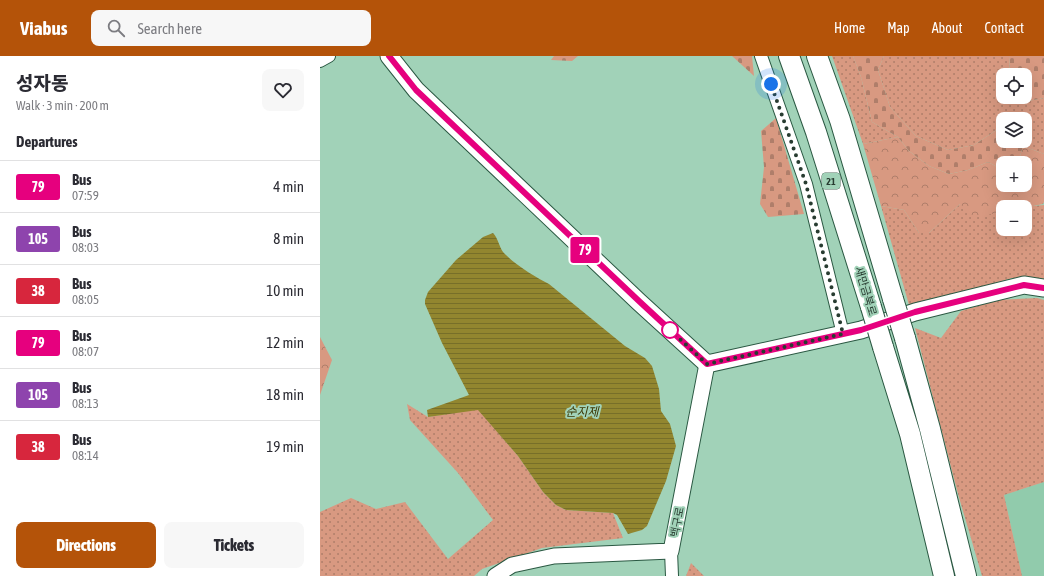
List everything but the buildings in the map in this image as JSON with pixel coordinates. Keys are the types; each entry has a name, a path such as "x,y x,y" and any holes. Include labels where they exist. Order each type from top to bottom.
{"highway":[{"name":"새만금북로","path":"789,56 816,132 910,434 944,576"},
{"name":"21","path":"817,56 840,120 905,338 930,429 966,576"}],"main road":[{"path":"389,56 416,90 707,364 861,330 915,312 1024,285 1044,288"}],"street":[{"path":"320,61 329,56"},
{"path":"761,56 806,184 843,334"},
{"name":"백구로","path":"495,576 512,565 554,556 672,551 707,364"},
{"path":"672,551 672,576"}],"shaded area":[{"path":"1044,482 1044,576 1022,576 1004,495"}],"green space":[{"path":"554,56 578,56 572,61 551,60"},
{"path":"732,56 752,56 754,76"},
{"path":"832,56 853,56 861,77 872,122 898,137 863,144"},
{"path":"853,56 884,56 878,70 890,107 916,136 948,150 974,145 996,130 996,148 1022,148 1020,156 996,156 996,166 988,162 968,170 949,174 929,166 909,151 898,137 872,122 861,77"},
{"path":"884,56 1009,56 1010,68 996,68 996,104 1032,104 1032,100 1044,98 1044,154 1028,148 1032,148 1032,112 996,112 996,130 974,145 948,150 916,136 890,107 878,70"},
{"path":"1009,56 1044,56 1044,98 1032,100 1032,68 1010,68"},
{"path":"776,118 804,214 768,217 760,204 764,167 761,131"},
{"path":"898,137 909,151 929,166 949,174 968,170 988,162 996,166 996,192 1032,192 1032,156 1020,156 1022,148 1028,148 1044,154 1044,202 1043,204 1032,206 1032,200 996,200 996,213 974,217 960,204 929,233 919,233 904,210 881,206 863,144"},
{"path":"960,204 996,213 996,236 1032,236 1032,206 1044,205 1044,281 1012,278 935,301 909,305 881,206 904,210 919,233 929,233"},
{"path":"1037,298 1044,300 1044,482 1004,495 1022,576 982,576 958,494 915,328 941,338 961,311 997,300"},
{"path":"320,337 332,360 320,395"},
{"path":"407,404 428,417 478,409 518,456 543,492 556,505 566,510 613,513 623,538 542,548 482,569 474,576 320,576 320,512 351,498 376,509 405,502 448,559 493,520 458,473 410,420"},
{"path":"691,563 704,576 686,576"}],"water":[{"name":"순지제","path":"493,233 503,252 513,261 531,274 549,284 625,346 645,358 652,366 659,389 661,411 670,424 676,446 666,481 647,526 642,530 628,534 617,515 613,513 566,510 556,505 543,492 518,456 478,410 428,417 427,410 469,395 442,343 425,304 425,300 428,292 456,260 483,237"}],"bus line":[{"name":"79","path":"389,56 416,90 707,364 861,330 915,312 1024,285 1044,288"}],"route":[{"path":"670,330 707,364 843,334 806,184 771,84"}]}
